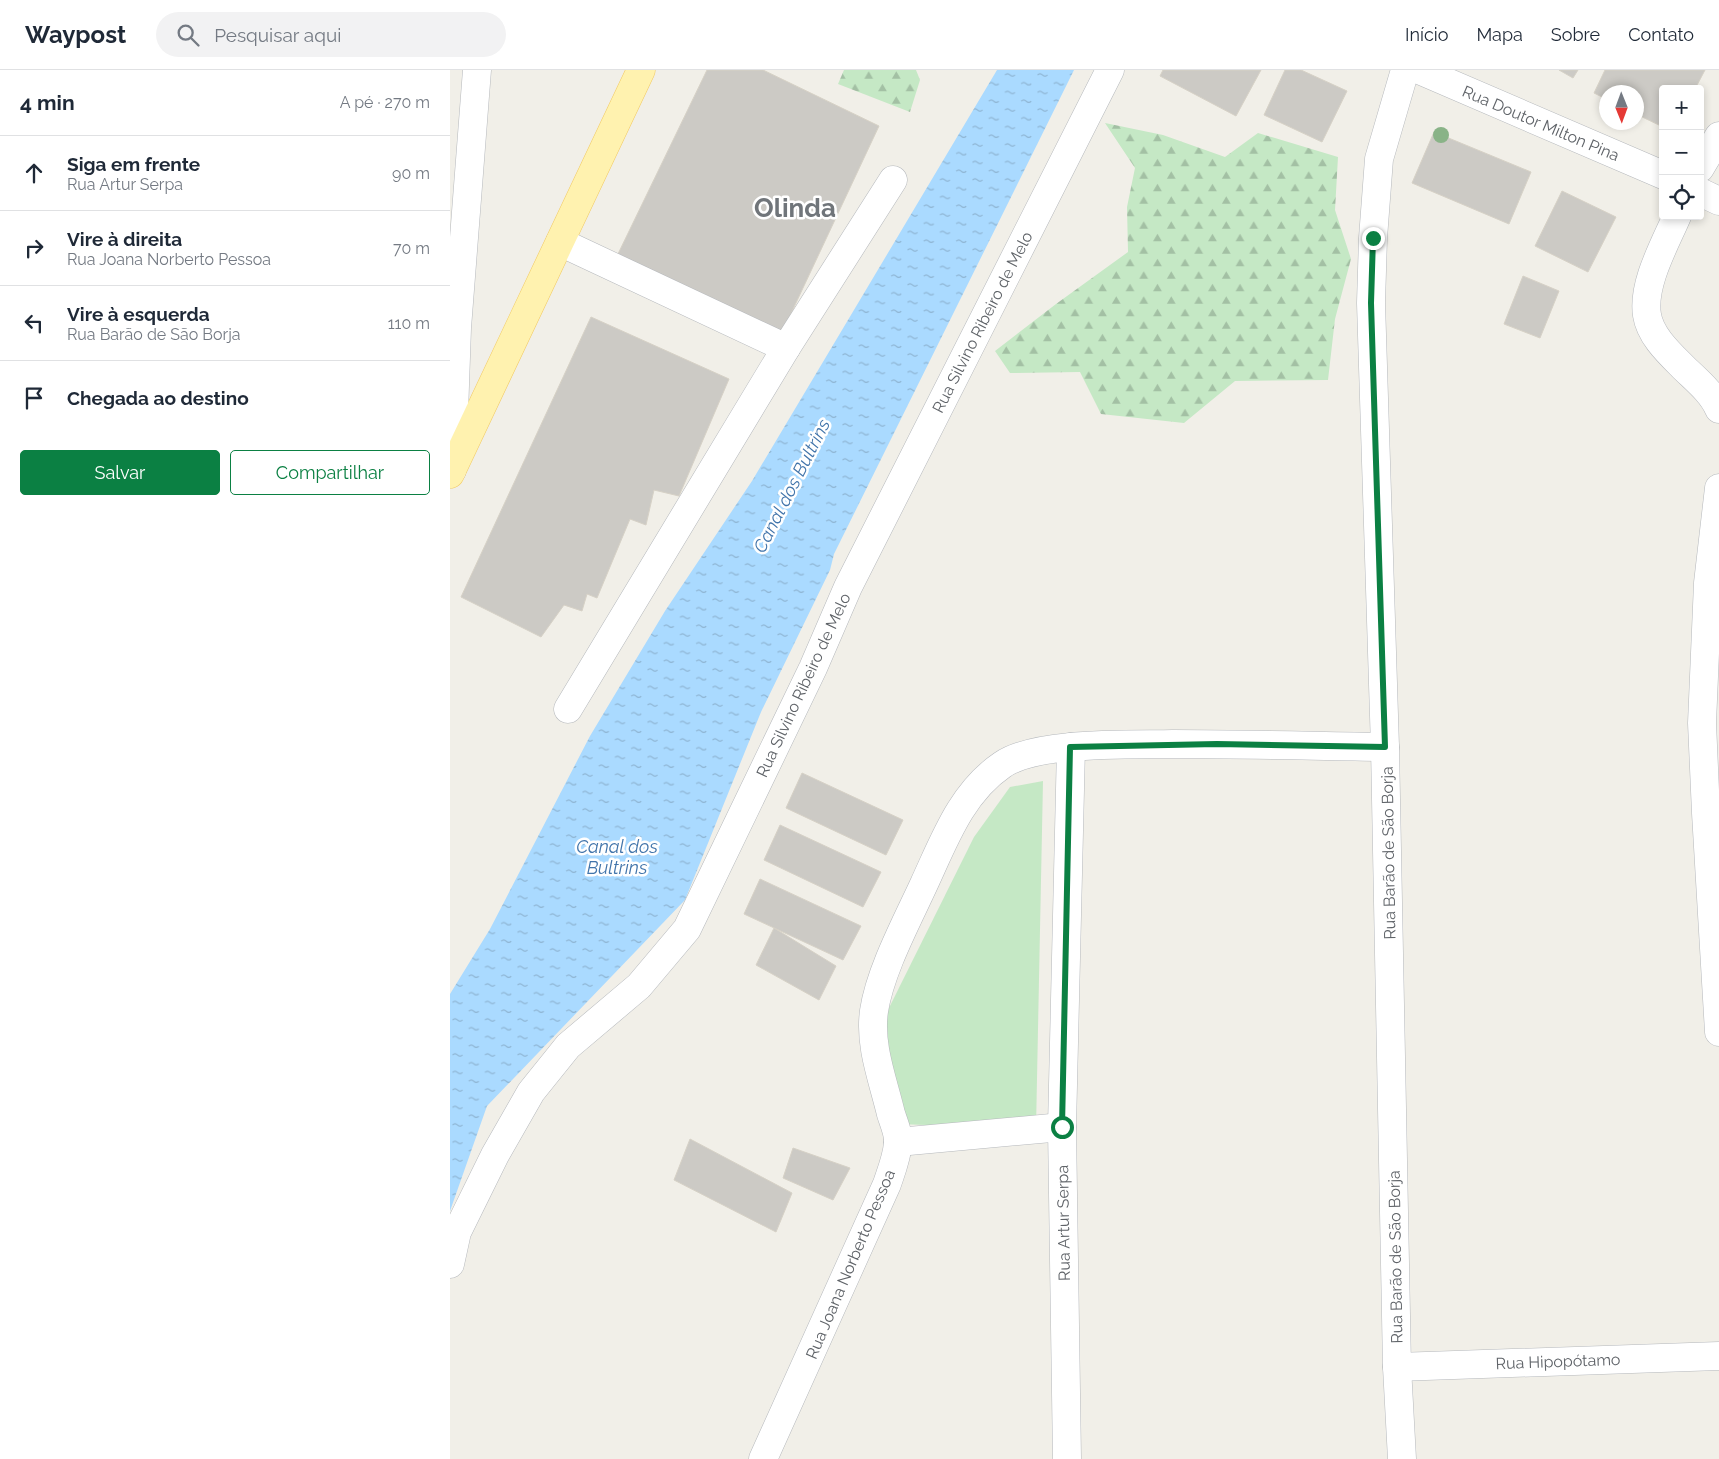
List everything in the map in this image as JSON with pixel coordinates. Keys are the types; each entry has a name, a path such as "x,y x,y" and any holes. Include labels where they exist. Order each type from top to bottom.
{"main road":[{"path":"451,472 641,70"}],"street":[{"path":"451,472 457,328 477,70"},
{"name":"Rua Silvino Ribeiro de Melo","path":"450,1264 457,1232 495,1155 531,1092 568,1046 639,986 687,929 813,668 848,587 1110,70"},
{"name":"Rua Barão de São Borja","path":"1402,1459 1397,1367 1385,747 1371,303 1373,238 1379,159 1405,70"},
{"name":"Rua Doutor Milton Pina","path":"1432,73 1659,173"},
{"path":"1704,161 1719,136"},
{"path":"568,708 786,348 893,180"},
{"path":"1704,194 1719,201"},
{"path":"1675,220 1651,281 1646,300 1647,316 1657,339 1705,388 1714,399 1719,410"},
{"path":"560,242 786,348"},
{"path":"1719,488 1708,583 1702,723 1719,1032"},
{"name":"Rua Joana Norberto Pessoa","path":"764,1459 887,1184 898,1142 876,1055 873,1031 874,1010 880,986 892,957 960,809 974,790 992,772 1013,759 1046,750 1070,747 1217,744 1385,747"},
{"name":"Rua Artur Serpa","path":"1067,1459 1062,1127 1070,747"},
{"path":"898,1142 1062,1127"},
{"name":"Rua Hipopótamo","path":"1397,1367 1719,1356"}],"green space":[{"path":"844,70 916,70 920,80 910,112 838,84"},
{"path":"1105,123 1163,135 1225,157 1258,133 1338,157 1335,210 1351,259 1335,319 1328,380 1235,381 1184,423 1101,414 1080,372 1010,373 995,351 1128,252 1127,207 1135,168"},
{"path":"1043,781 1036,1129 898,1124 882,1022 974,837 1010,787"}],"water":[{"name":"Canal dos Bultrins","path":"997,70 1074,70 834,554 830,570 761,712 685,900 487,1106 450,1211 450,994 490,929 590,736 665,611 752,481"}],"building":[{"path":"707,70 763,70 879,126 780,337 617,256"},
{"path":"1163,70 1261,70 1236,116 1160,76"},
{"path":"1285,70 1301,70 1347,91 1322,142 1264,115"},
{"path":"1559,70 1578,70 1573,78"},
{"path":"1605,70 1705,70 1697,85 1659,85 1659,125 1644,118 1644,85 1599,85 1599,96 1594,93"},
{"path":"1434,132 1531,172 1509,224 1412,183"},
{"path":"1562,191 1616,217 1588,272 1535,246"},
{"path":"1523,276 1559,291 1540,338 1504,324"},
{"path":"591,317 729,379 679,496 654,490 646,525 630,519 597,598 587,594 582,611 564,605 541,637 461,597"},
{"path":"802,773 903,820 886,855 786,808"},
{"path":"780,825 881,872 863,907 764,860"},
{"path":"760,879 861,926 843,960 744,914"},
{"path":"774,928 836,966 819,1000 756,965"},
{"path":"690,1139 792,1193 776,1232 674,1180"},
{"path":"793,1148 850,1168 833,1200 783,1178"}],"district":[{"name":"Olinda","path":"795,208"}],"route":[{"path":"1062,1127 1070,747 1141,744 1385,747 1371,303 1373,238"}]}
